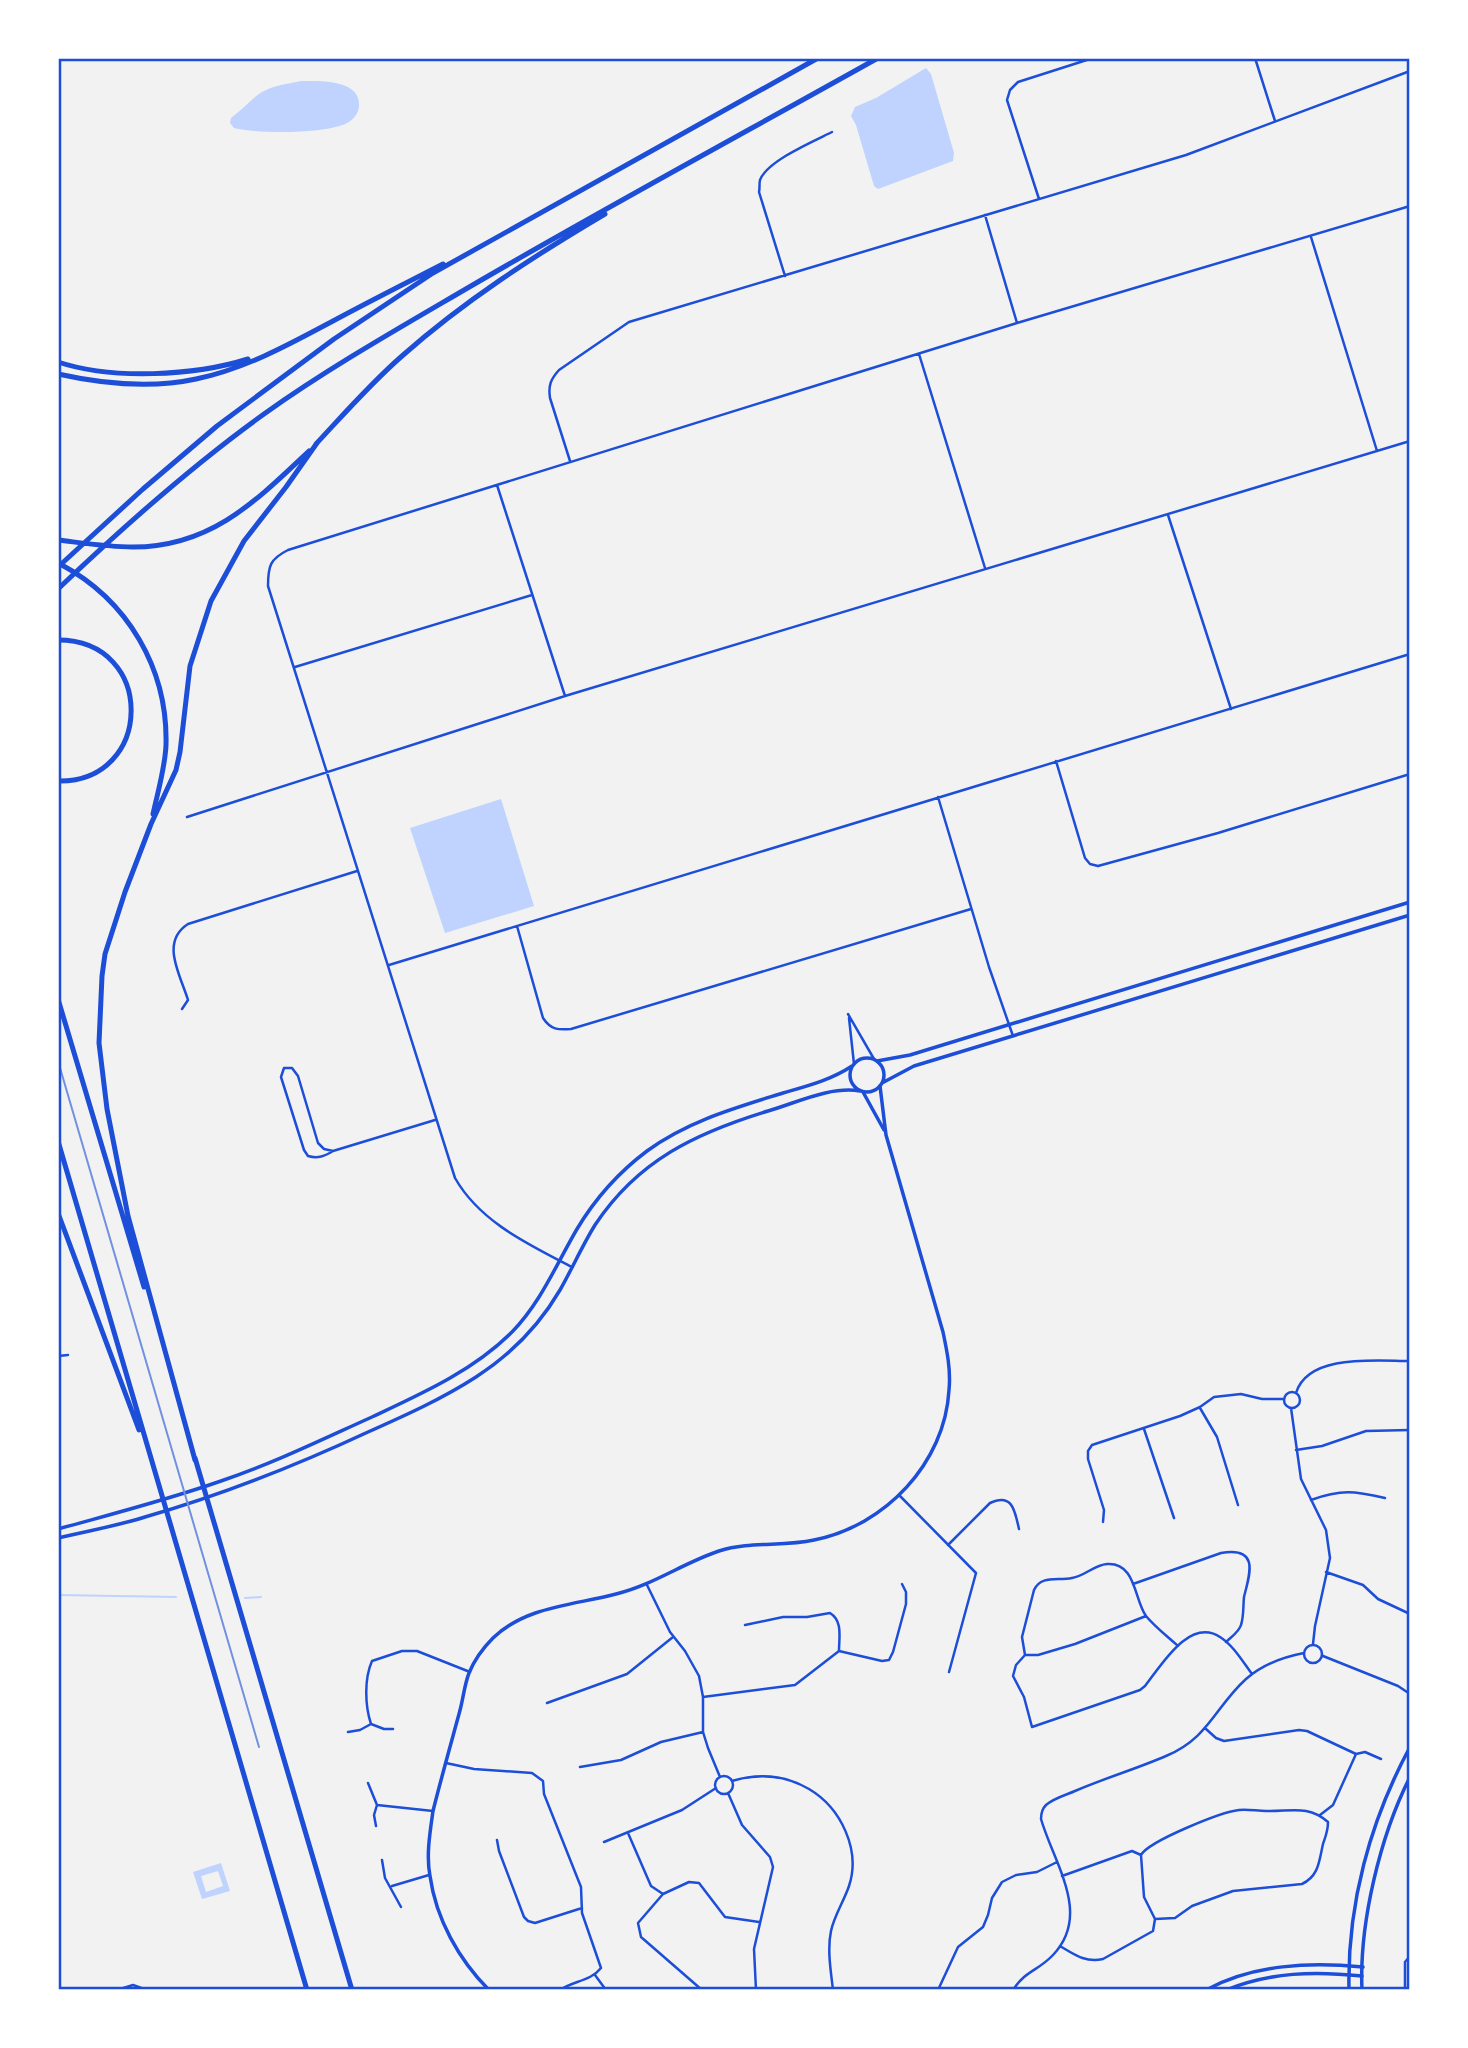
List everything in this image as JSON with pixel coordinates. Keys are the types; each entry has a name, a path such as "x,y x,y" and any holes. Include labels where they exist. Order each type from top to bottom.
{"highway":[{"path":"151,824 166,747 164,711 156,675 147,652 120,611 84,578 58,565 198,441 295,367 433,273 818,58"},
{"path":"58,589 117,533 227,442 345,360 539,247 878,58"},
{"path":"58,540 142,547 169,543 204,533 250,506 317,443 380,376 449,317 540,253 725,144"},
{"path":"58,374 86,380 131,384 195,379 253,361 527,221"},
{"path":"58,362 111,371 179,372 245,360 309,334"},
{"path":"195,1460 128,1216 107,1109 99,1043 99,1010 105,954 151,824 176,770 190,666 211,601 244,541 317,443"},
{"path":"58,640 80,642 108,657 127,682 132,714 128,734 111,761 83,777 58,781"},
{"path":"58,999 352,1990"},
{"path":"58,1141 307,1990"},
{"path":"58,1213 155,1472"}],"main road":[{"path":"58,1529 222,1481 350,1427 466,1368 502,1342 523,1320 541,1296 585,1216 607,1188 660,1142 706,1118 826,1080 862,1058 876,1060 910,1055 1410,902"},
{"path":"58,1538 154,1514 225,1492 325,1452 448,1393 486,1371 533,1329 552,1303 587,1238 611,1203 640,1173 696,1136 828,1093 851,1089 873,1091 914,1066 1410,915"},
{"path":"489,1990 450,1937 440,1915 429,1875 433,1811 470,1672 493,1638 516,1621 545,1609 618,1594 647,1585 718,1552 751,1544 813,1541 857,1526 900,1496 925,1462 941,1430 950,1391 949,1365 943,1332 886,1135 881,1085 884,1071 876,1060"},
{"path":"853,1065 850,1079 853,1085 862,1091 886,1135"},
{"path":"1349,1990 1356,1895 1362,1870 1391,1783 1410,1747"},
{"path":"1362,1990 1374,1877 1399,1798 1410,1777"},
{"path":"1206,1990 1259,1970 1307,1966 1363,1967"},
{"path":"1226,1990 1264,1977 1290,1973 1362,1976"}],"street":[{"path":"1039,199 1007,100 1010,90 1018,82 1093,58"},
{"path":"1255,58 1275,121"},
{"path":"570,461 550,398 551,379 559,369 629,322 1186,155 1410,71"},
{"path":"785,276 760,192 760,180 768,169 803,146 832,132"},
{"path":"572,1267 490,1220 465,1196 455,1178 268,586 270,565 275,556 570,461 1410,205"},
{"path":"985,215 1017,323"},
{"path":"1311,236 1377,451"},
{"path":"919,354 985,569"},
{"path":"187,817 565,696 1410,441"},
{"path":"496,485 565,696"},
{"path":"1168,516 1231,710"},
{"path":"295,667 533,595"},
{"path":"388,966 1410,654"},
{"path":"1056,761 1085,858 1090,864 1098,866 1218,833 1410,774"},
{"path":"938,797 1013,1036"},
{"path":"182,1009 188,1000 172,947 173,938 179,929 187,924 357,871"},
{"path":"517,926 543,1018 549,1026 557,1030 571,1029 971,909"},
{"path":"853,1065 848,1014 876,1060"},
{"path":"333,1151 324,1149 318,1143 298,1076 292,1068 284,1068 281,1077 308,1156 317,1158 436,1120"},
{"path":"58,1356 68,1355"},
{"path":"1296,1393 1304,1379 1320,1367 1348,1362 1410,1361"},
{"path":"1284,1399 1289,1393 1296,1393"},
{"path":"1291,1408 1298,1406 1300,1402 1296,1393"},
{"path":"1103,1522 1104,1510 1087,1451 1092,1445 1144,1429 1200,1407 1214,1397 1241,1394 1262,1399 1284,1399"},
{"path":"1284,1399 1285,1404 1291,1408 1301,1479 1326,1530 1330,1558 1313,1644"},
{"path":"1200,1407 1217,1437 1238,1505"},
{"path":"1144,1429 1174,1518"},
{"path":"1296,1450 1322,1446 1366,1431 1410,1430"},
{"path":"1311,1500 1348,1491 1385,1498"},
{"path":"900,1496 976,1573 949,1672"},
{"path":"948,1545 990,1503 998,1499 1008,1502 1014,1508 1018,1529"},
{"path":"1133,1584 1227,1552 1243,1556 1250,1564 1251,1576 1244,1597 1241,1626 1226,1642"},
{"path":"1250,1564 1254,1560"},
{"path":"1025,1655 1022,1636 1034,1590 1042,1580 1076,1577 1108,1564 1125,1570 1146,1616 1178,1646"},
{"path":"1326,1572 1363,1586 1378,1599 1410,1614"},
{"path":"839,1651 882,1661 889,1660 894,1653 906,1604 906,1592 902,1584"},
{"path":"647,1585 673,1637 694,1665 703,1697 703,1732 720,1777"},
{"path":"745,1625 783,1617 830,1613 839,1623 839,1651"},
{"path":"1146,1616 1074,1644 1038,1655 1025,1655 1016,1665 1013,1676 1024,1697 1032,1727 1140,1690 1189,1636 1204,1633 1217,1635 1252,1674"},
{"path":"547,1703 627,1674 673,1637"},
{"path":"1323,1656 1317,1663 1311,1663 1304,1653 1307,1647 1313,1644 1320,1647 1323,1656 1398,1686 1410,1694"},
{"path":"372,1724 368,1710 368,1671 372,1661 402,1651 417,1651 470,1672"},
{"path":"703,1697 795,1685 839,1651"},
{"path":"1013,1990 1021,1977 1045,1963 1060,1946 1067,1933 1072,1909 1041,1819 1041,1813 1048,1804 1110,1775 1165,1757 1181,1748 1206,1729 1252,1674 1282,1658 1304,1653"},
{"path":"348,1732 372,1724 393,1730"},
{"path":"1206,1729 1224,1741 1307,1731 1356,1754 1365,1752 1381,1759"},
{"path":"580,1767 621,1759 661,1742 703,1732"},
{"path":"1320,1815 1333,1805 1356,1754"},
{"path":"446,1763 474,1769 532,1773 543,1781 544,1794 581,1886 582,1908 601,1968 595,1975 560,1990"},
{"path":"732,1781 749,1776 779,1777 822,1797 840,1819 849,1839 850,1883 831,1932 833,1990"},
{"path":"720,1777 727,1777 732,1781"},
{"path":"716,1788 720,1777"},
{"path":"716,1788 722,1794 728,1793 732,1789 732,1781"},
{"path":"368,1783 377,1805 374,1815 376,1826"},
{"path":"604,1842 682,1810 716,1788"},
{"path":"728,1793 742,1825 770,1857 773,1867 754,1949 756,1990"},
{"path":"377,1805 433,1811"},
{"path":"1060,1946 1080,1958 1095,1961 1153,1931 1155,1919 1144,1897 1141,1855 1144,1849 1161,1839 1235,1810 1305,1809 1320,1815 1328,1822 1328,1832 1318,1868 1311,1880 1302,1884 1233,1891 1192,1906 1175,1918 1155,1919"},
{"path":"628,1833 652,1886 663,1895"},
{"path":"497,1840 524,1917 528,1921 535,1923 582,1908"},
{"path":"1062,1876 1132,1851 1141,1855"},
{"path":"382,1860 386,1878 401,1906"},
{"path":"938,1990 958,1947 983,1927 992,1898 1002,1882 1016,1875 1037,1872 1057,1862"},
{"path":"391,1886 429,1875"},
{"path":"702,1990 641,1937 638,1923 663,1895 689,1882 699,1883 724,1917 759,1922"},
{"path":"1405,1990 1405,1962 1410,1956"},
{"path":"595,1975 606,1990"},
{"path":"117,1990 133,1985 147,1990"}],"water":[{"path":"926,68 931,74 954,153 953,161 878,189 874,186 851,116 855,107 876,98"},
{"path":"301,81 346,86 358,97 357,114 349,122 337,127 308,131 245,130 234,128 230,123 231,118 262,92"},
{"path":"501,799 534,906 445,933 410,828"},
{"path":"221,1863 230,1891 202,1899 193,1872","holes":["218,1871 223,1886 206,1892 201,1876"]}],"waterway":[{"path":"58,1595 176,1597"},
{"path":"245,1598 261,1597"}],"railway":[{"path":"58,1061 259,1747"}]}
